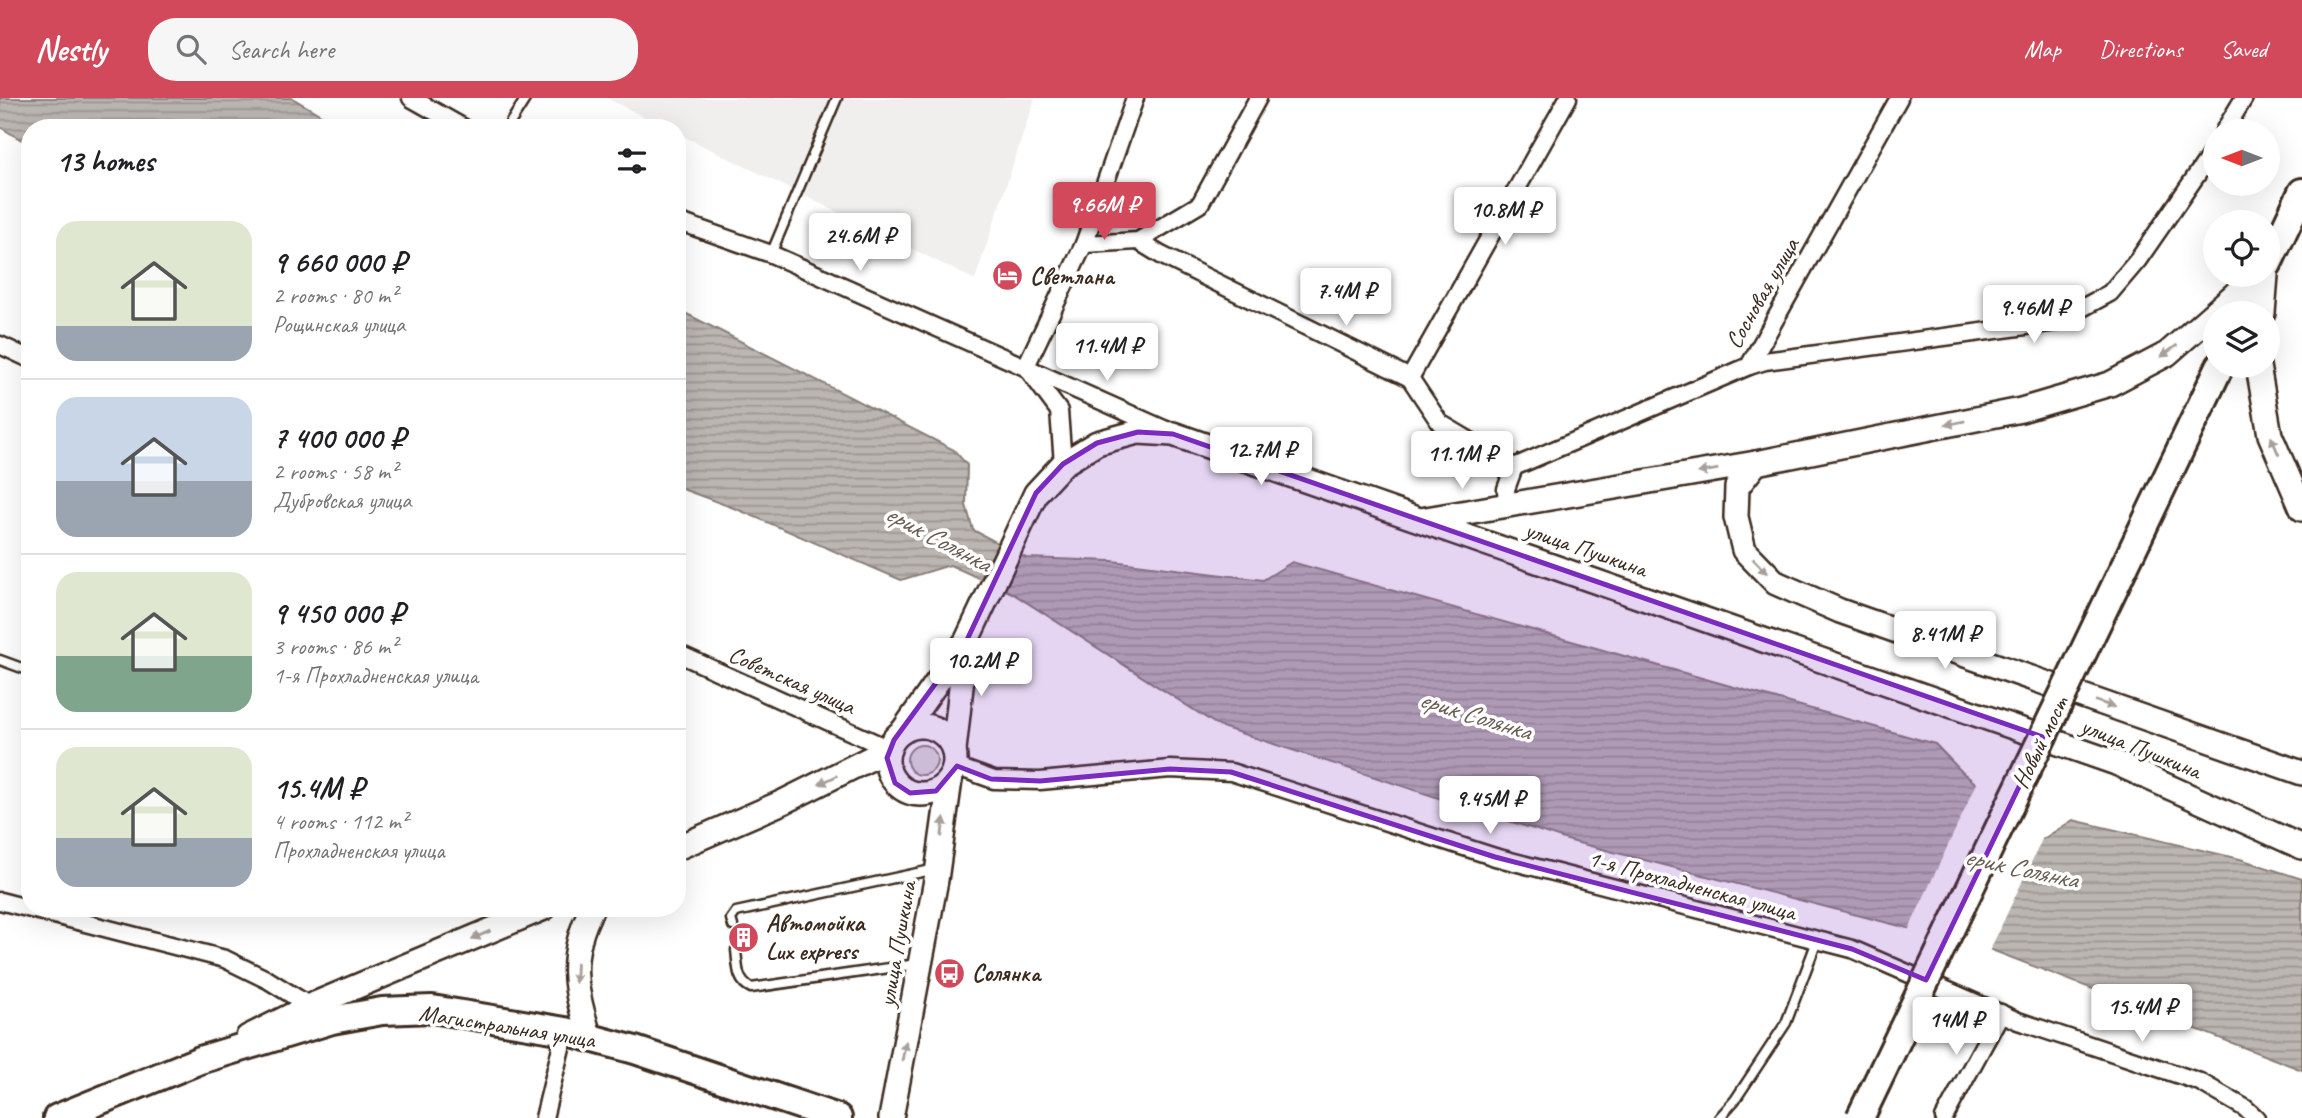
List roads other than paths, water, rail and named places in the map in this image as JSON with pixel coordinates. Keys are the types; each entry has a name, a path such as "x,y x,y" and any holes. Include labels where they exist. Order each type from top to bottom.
{"highway":[{"path":"2280,239 2302,192"},
{"name":"Новый мост","path":"1860,1118 2214,378"},
{"name":"Магистральная улица","path":"57,1118 200,1060 332,1020 382,1011 432,1009 577,1035 635,1050 838,1118"}],"main road":[{"path":"1424,519 1756,463 2021,410 2110,384 2167,354 2244,287"},
{"path":"2260,378 2270,435 2302,509"},
{"name":"улица Пушкина","path":"891,1118 937,869 953,765 966,642 1036,493 1063,464 1097,443 1138,432 1173,434 1424,519 2116,763 2302,847"},
{"path":"1756,463 1737,487 1736,517 1744,550 1776,583 1840,611 2302,773"},
{"path":"686,844 783,802 895,741 922,726 932,728 949,740 953,765 928,794 919,795 902,789 890,775 895,741 966,642"},
{"path":"200,1060 310,1006 523,917"},
{"path":"577,1035 575,990 578,936 588,917"}],"street":[{"path":"411,98 448,119"},
{"path":"1026,366 1084,244 1135,98"},
{"path":"1084,244 1138,241 1200,204 1258,98"},
{"path":"1410,379 1569,98"},
{"name":"Сосновая улица","path":"1514,467 1749,366 1899,98"},
{"path":"2231,119 2244,98"},
{"path":"1749,366 1765,361 2056,322 2110,293 2138,260 2203,165"},
{"path":"686,224 771,254 1173,434"},
{"path":"1138,241 1410,379 1440,423 1514,467 1506,489 1507,506"},
{"path":"0,345 21,355"},
{"path":"1026,366 1059,411 1063,464"},
{"name":"Советская улица","path":"686,657 895,741"},
{"name":"1-я Прохладненская улица","path":"953,765 991,779 1017,780 1170,769 1231,772 1495,857 1871,957 2067,1039 2200,1082 2245,1108 2256,1118"},
{"path":"0,901 21,906"},
{"path":"62,917 225,959 268,980 310,1006"},
{"path":"1944,1118 2001,1013"},
{"path":"544,1118 577,1035"}],"lane":[{"path":"513,119 526,98"},
{"path":"771,254 837,98"},
{"path":"0,660 21,668"},
{"path":"733,926 732,919 736,912 937,869"},
{"path":"1719,1118 1735,1100 1786,1023 1817,941"},
{"path":"736,950 740,978 744,985 751,988 920,963"}],"water":[{"path":"0,98 292,98 328,119 21,119 21,140 0,127"},
{"name":"ерик Солянка","path":"686,314 954,450 967,465 966,505 973,530 1026,558 1112,561 1263,580 1292,562 1935,744 1962,772 2043,839 2073,820 2240,859 2302,879 2302,1070 1989,949 1567,840 1219,726 1012,593 950,565 901,580 739,510 686,490"}],"place":[{"name":"Светлана","path":"1007,276"},
{"name":"Автомойка Lux express","path":"743,937"},
{"name":"Солянка","path":"949,973"}]}
